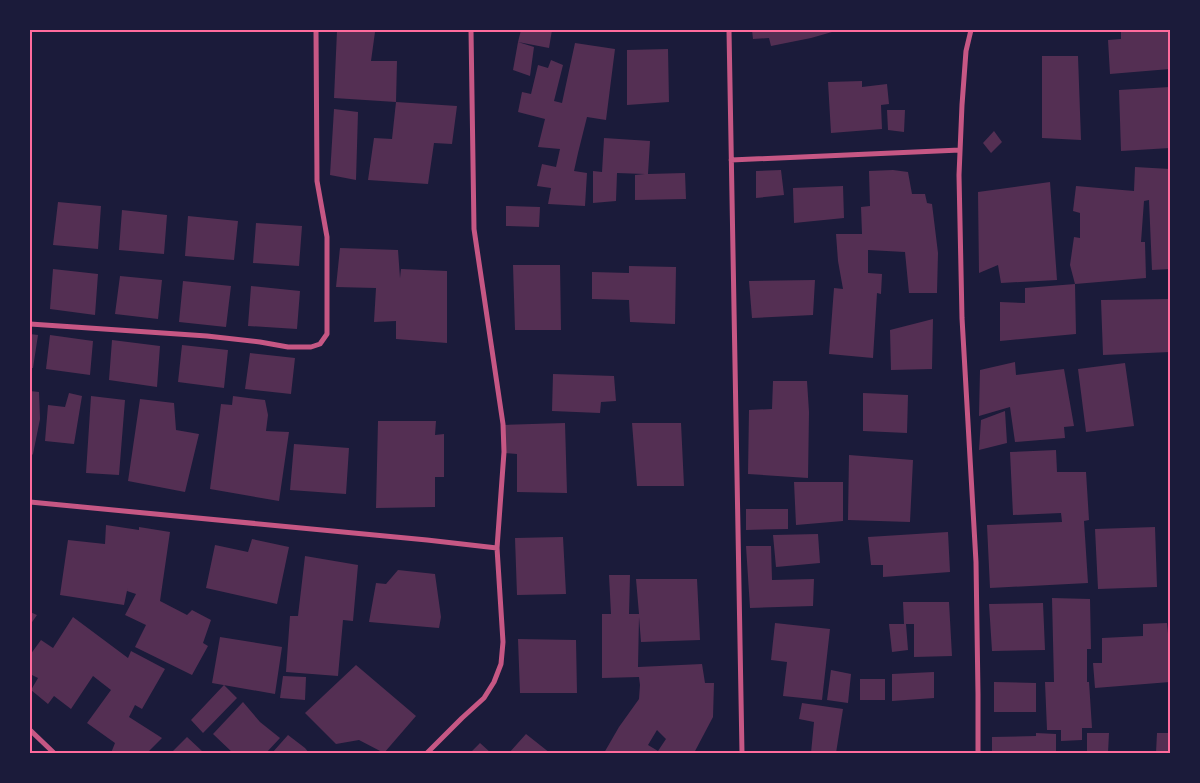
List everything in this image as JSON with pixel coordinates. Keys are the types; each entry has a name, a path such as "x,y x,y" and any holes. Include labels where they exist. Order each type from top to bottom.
{"street":[{"path":"30,324 207,336 288,347 311,347 320,344 326,334 327,237 317,181 316,30"},
{"path":"427,753 484,698 494,682 501,664 503,642 497,548 504,452 504,424 474,229 471,30"},
{"path":"729,30 742,753"},
{"path":"971,30 966,51 959,175 962,318 976,562 978,753"},
{"path":"731,160 960,150"},
{"path":"30,502 497,548"},
{"path":"30,730 54,753"}],"building":[{"path":"521,30 552,30 549,48 518,42"},
{"path":"752,30 832,30 832,32 771,46 769,38 753,39"},
{"path":"1121,30 1170,30 1170,69 1110,74 1108,40 1121,39"},
{"path":"337,31 375,32 371,61 397,61 396,102 334,98"},
{"path":"518,42 534,47 530,76 513,70"},
{"path":"575,43 615,49 606,120 587,117 574,171 587,173 585,206 548,204 551,188 537,186 542,164 556,167 560,149 538,147 545,119 518,112 522,92 531,94 538,65 548,68 551,60 563,65 554,101 562,103"},
{"path":"668,49 669,102 627,105 627,50"},
{"path":"1042,56 1078,56 1081,140 1042,138"},
{"path":"862,81 862,87 887,84 889,104 881,105 882,129 831,133 828,82"},
{"path":"1170,87 1170,148 1121,151 1119,90"},
{"path":"396,102 457,106 452,144 434,143 428,184 368,180 374,138 392,139"},
{"path":"334,109 358,112 356,180 330,175"},
{"path":"887,110 905,110 904,132 888,130"},
{"path":"994,131 1002,142 991,153 983,143"},
{"path":"604,138 650,141 648,174 685,173 686,199 635,200 635,175 645,174 617,173 616,201 593,203 593,171 602,172"},
{"path":"1135,167 1170,169 1170,269 1152,270 1149,200 1144,201 1141,242 1145,242 1146,278 1075,284 1070,265 1074,237 1080,238 1080,213 1073,211 1076,186 1134,191"},
{"path":"781,170 784,195 756,198 756,171"},
{"path":"893,170 908,172 912,194 925,194 927,203 932,204 938,253 937,293 909,293 905,252 868,250 868,273 882,274 881,294 877,293 873,358 829,354 834,288 843,289 836,234 862,234 861,207 870,206 869,171"},
{"path":"1050,182 1057,280 1001,283 998,265 979,273 978,192"},
{"path":"843,186 844,218 794,223 793,188"},
{"path":"58,202 101,206 98,249 53,245"},
{"path":"506,206 540,207 539,227 506,226"},
{"path":"122,210 167,215 164,254 119,250"},
{"path":"188,216 238,221 234,260 185,256"},
{"path":"256,223 302,226 299,266 253,263"},
{"path":"340,248 398,250 400,278 401,269 447,271 447,343 396,339 396,321 374,322 376,288 336,287"},
{"path":"513,265 560,265 561,330 515,330"},
{"path":"629,266 676,267 675,324 630,322 629,300 592,299 592,272 629,273"},
{"path":"53,269 98,274 95,315 50,309"},
{"path":"120,276 162,280 158,319 115,314"},
{"path":"815,280 813,315 752,318 749,281"},
{"path":"183,281 231,286 226,327 179,322"},
{"path":"1075,284 1076,334 1000,341 1000,302 1025,303 1025,288"},
{"path":"251,286 300,291 297,329 248,326"},
{"path":"1170,299 1170,352 1103,355 1101,300"},
{"path":"933,319 932,369 891,370 890,330"},
{"path":"30,334 38,335 33,368 30,368"},
{"path":"50,335 93,341 90,375 46,369"},
{"path":"112,340 160,346 157,387 109,380"},
{"path":"182,345 228,350 224,388 178,382"},
{"path":"250,353 295,358 291,394 245,389"},
{"path":"1015,362 1016,375 1064,369 1074,426 1064,427 1065,438 1015,442 1010,407 979,416 980,370"},
{"path":"1125,363 1134,426 1086,432 1078,369"},
{"path":"553,374 614,376 616,401 601,402 600,413 552,411"},
{"path":"773,381 807,381 809,412 808,478 748,474 749,410 772,409"},
{"path":"30,391 39,392 40,419 33,454 30,457"},
{"path":"69,393 82,396 74,444 45,441 48,405 65,407"},
{"path":"863,393 908,395 907,433 863,431"},
{"path":"91,396 125,400 119,475 86,473"},
{"path":"233,396 265,400 268,415 266,431 289,432 279,501 210,489 221,404 232,405"},
{"path":"140,399 174,403 176,430 199,434 185,492 128,481"},
{"path":"1005,411 1007,443 979,450 981,420"},
{"path":"378,421 436,421 435,435 444,434 444,477 435,477 435,507 376,508"},
{"path":"565,423 567,493 517,492 517,454 505,453 504,425"},
{"path":"632,423 681,423 684,486 637,486"},
{"path":"294,444 349,448 346,494 290,490"},
{"path":"1056,450 1057,472 1086,472 1089,520 1084,521 1088,583 990,588 987,525 1062,522 1061,513 1013,515 1010,452"},
{"path":"849,455 913,460 910,522 848,520"},
{"path":"794,482 843,482 843,521 796,525"},
{"path":"746,509 788,509 788,529 746,530"},
{"path":"106,525 139,530 139,527 170,532 160,601 187,615 192,610 211,620 203,643 208,646 192,675 135,647 146,625 125,615 136,594 127,591 128,586 124,605 60,595 68,540 105,544"},
{"path":"1155,527 1157,587 1098,589 1095,529"},
{"path":"948,532 950,572 883,577 883,565 871,565 868,537"},
{"path":"818,534 820,563 776,567 773,535"},
{"path":"563,537 566,594 517,595 515,538"},
{"path":"252,539 289,547 277,604 206,588 215,545 248,552"},
{"path":"746,546 771,546 772,580 814,579 813,606 750,608"},
{"path":"305,556 358,565 353,621 343,620 338,676 286,672 290,616 298,616"},
{"path":"398,570 435,574 441,617 439,628 369,622 376,583 386,584"},
{"path":"609,575 630,575 629,614 639,614 636,579 697,579 700,640 641,642 639,617 638,667 702,664 705,683 714,683 713,717 694,753 604,753 619,727 639,699 640,685 639,677 602,678 602,614 611,614","holes":["657,730 666,739 658,751 648,745"]},
{"path":"1052,598 1090,599 1091,649 1087,649 1087,682 1089,682 1092,728 1082,728 1082,740 1061,741 1061,730 1047,730 1045,682 1054,682"},
{"path":"903,602 949,602 952,656 914,657 914,624 906,624 908,650 892,652 889,624 904,624"},
{"path":"1043,603 1045,650 992,651 989,604"},
{"path":"30,612 37,615 30,625"},
{"path":"73,617 128,658 131,651 165,669 142,709 135,705 129,717 162,738 147,753 111,753 115,743 87,723 111,690 93,676 71,709 54,696 48,704 31,690 38,678 30,674 30,655 41,640 53,648"},
{"path":"775,623 830,629 822,700 783,696 787,662 771,660"},
{"path":"1167,623 1170,682 1095,688 1093,663 1102,663 1102,638 1143,636 1143,624"},
{"path":"220,637 282,647 275,694 212,683"},
{"path":"518,639 576,640 577,693 520,693"},
{"path":"356,665 416,716 384,753 359,740 336,744 305,713"},
{"path":"831,670 851,674 848,703 827,700"},
{"path":"934,672 934,698 892,701 892,674"},
{"path":"283,676 306,677 305,700 280,698"},
{"path":"860,679 885,679 885,700 860,700"},
{"path":"994,682 1036,683 1036,712 994,712"},
{"path":"224,685 237,698 203,733 191,720"},
{"path":"243,702 260,722 280,738 266,753 233,753 213,734"},
{"path":"802,703 843,709 836,753 811,753 814,722 799,719"},
{"path":"1036,733 1056,734 1056,753 992,753 992,737 1036,736"},
{"path":"1087,733 1109,733 1108,753 1087,753"},
{"path":"1157,733 1170,733 1170,753 1156,753"},
{"path":"526,734 550,753 509,753"},
{"path":"288,735 305,748 309,753 272,753"},
{"path":"187,737 202,751 200,753 171,753"},
{"path":"480,743 491,753 470,753"}]}
